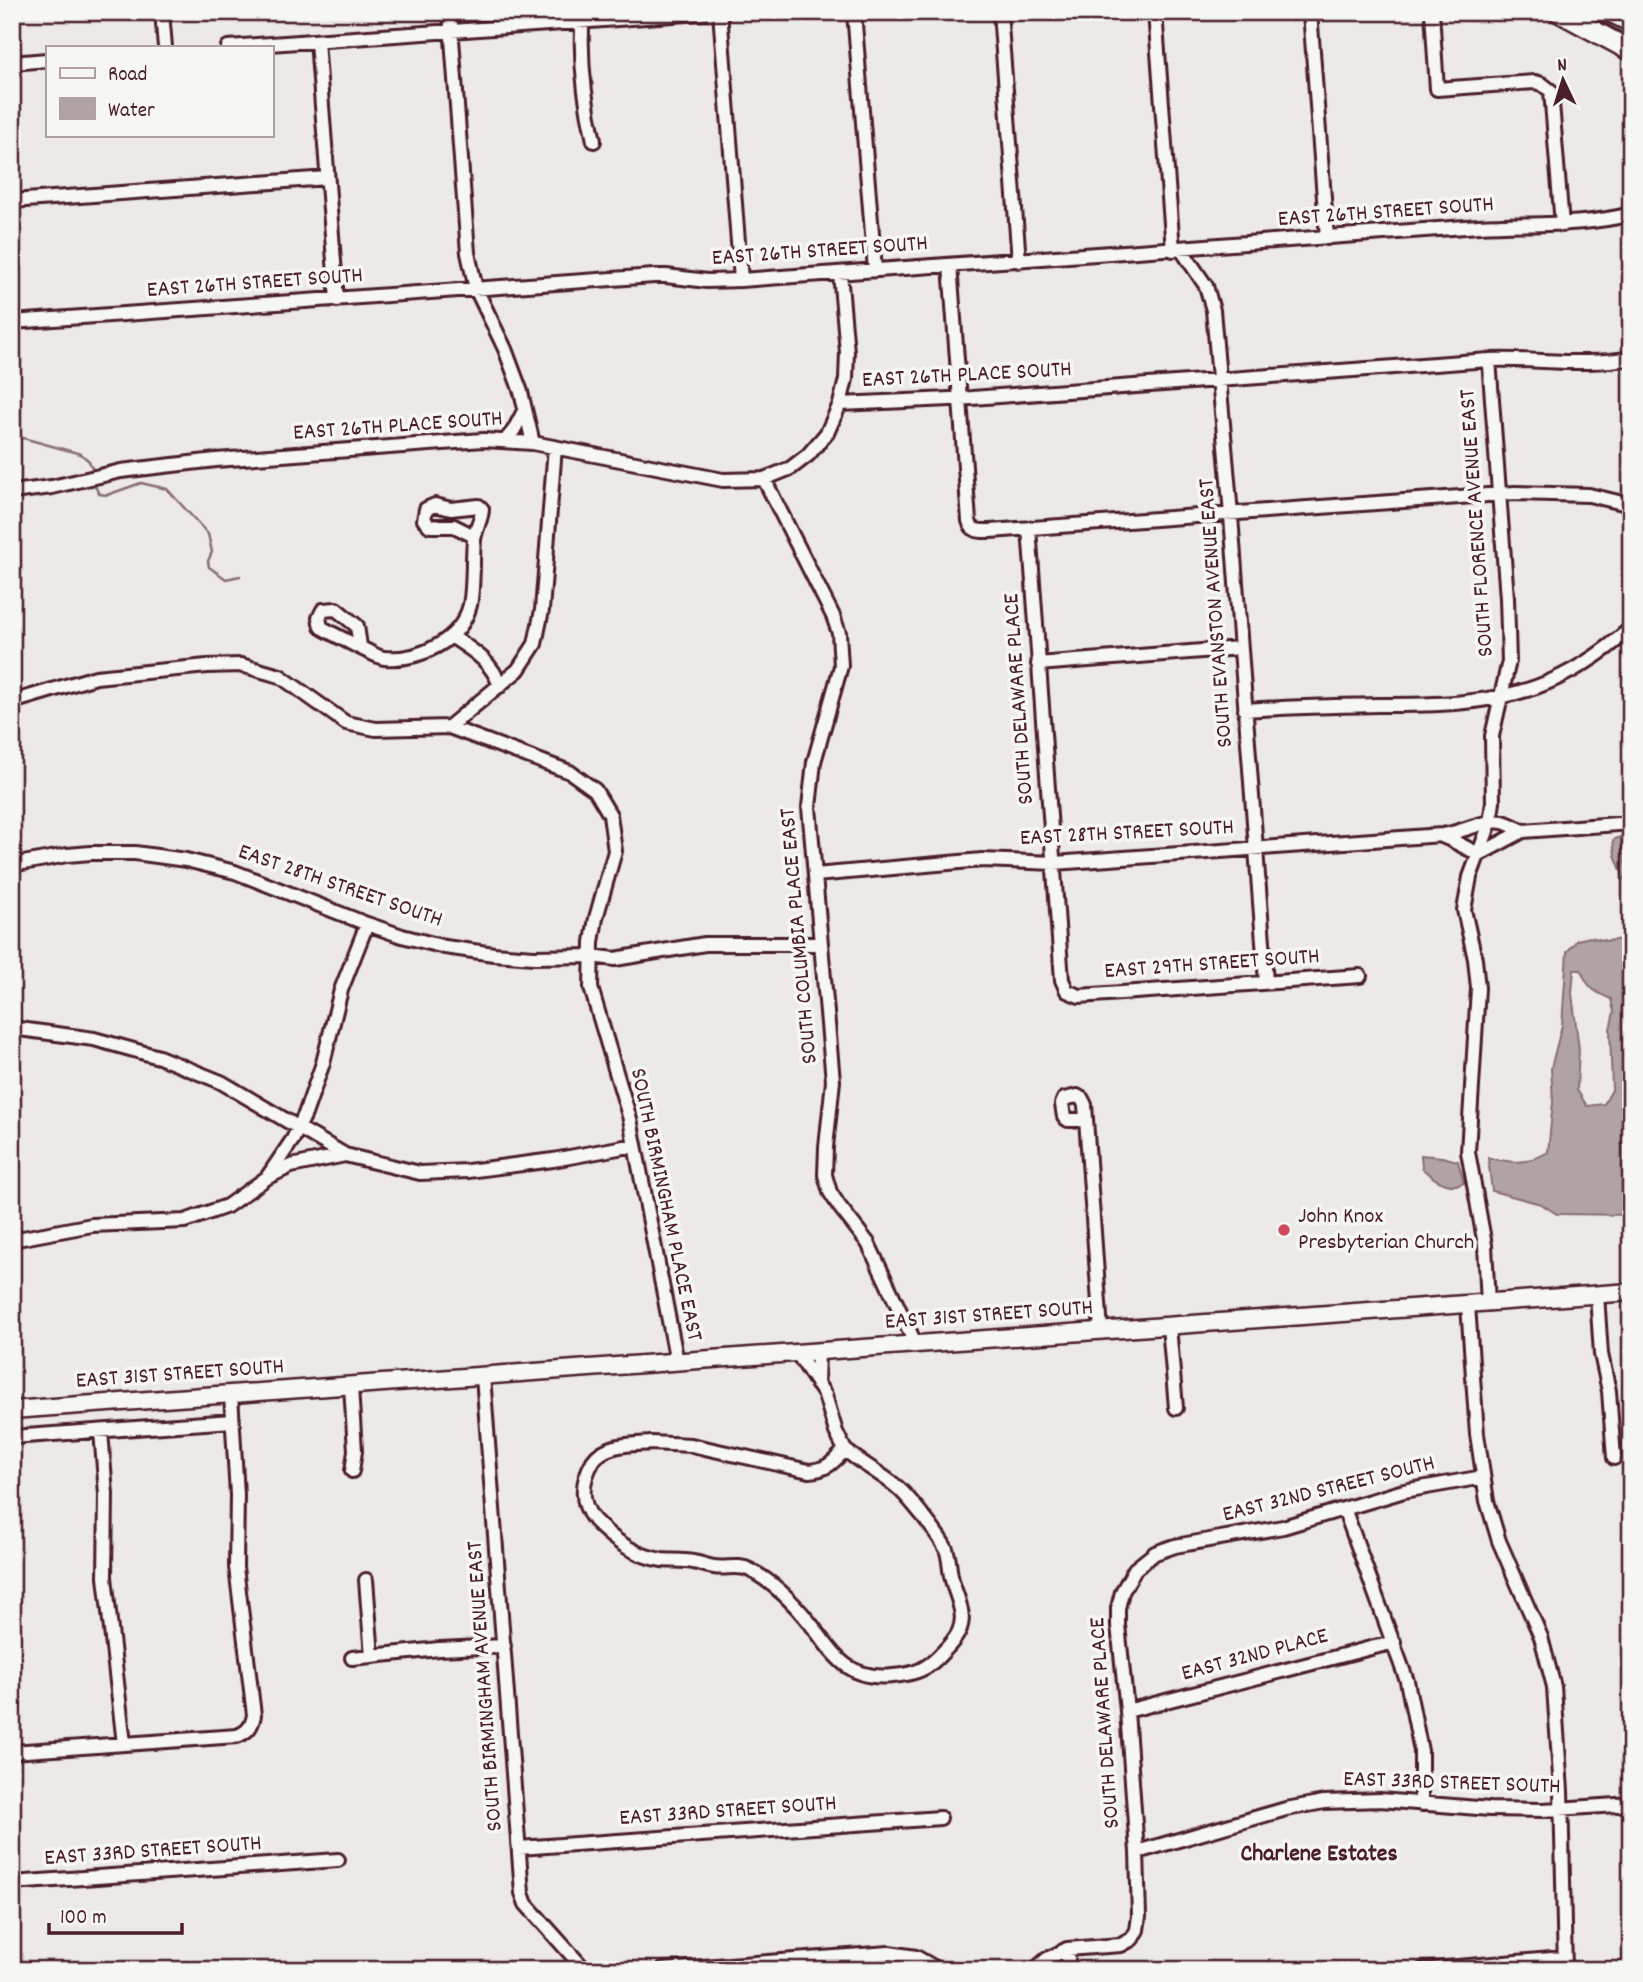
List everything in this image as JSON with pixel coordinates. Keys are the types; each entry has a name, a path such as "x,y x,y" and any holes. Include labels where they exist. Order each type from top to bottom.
{"highway":[{"path":"1559,12 1631,51"},
{"path":"1611,12 1631,22"}],"main road":[{"name":"EAST 31ST STREET SOUTH","path":"12,1410 1631,1292"}],"street":[{"path":"162,12 165,46"},
{"path":"450,12 466,242 476,289 514,372 533,443"},
{"path":"243,46 451,31 583,17 718,12 741,280"},
{"path":"854,12 875,270"},
{"path":"1000,12 1019,261"},
{"path":"1155,12 1177,249"},
{"path":"1310,12 1327,238"},
{"path":"1432,12 1437,89 1535,82 1547,87 1552,97 1562,225"},
{"path":"583,17 584,91 594,141"},
{"path":"317,41 337,300"},
{"path":"12,63 46,60"},
{"path":"12,201 327,178"},
{"name":"EAST 26TH STREET SOUTH","path":"12,322 667,276 707,281 741,280 1490,226 1562,225 1631,214"},
{"name":"SOUTH EVANSTON AVENUE EAST","path":"1177,249 1198,272 1211,298 1231,514 1265,982"},
{"path":"950,265 969,521 971,527 976,530 1499,494 1589,495 1631,505"},
{"path":"840,404 846,379 847,352 841,273"},
{"name":"EAST 26TH PLACE SOUTH","path":"12,492 101,474 216,460 466,440 533,443 723,480 764,479 791,468 808,455 827,433 840,404 960,398 1489,360 1585,362 1631,358"},
{"name":"SOUTH FLORENCE AVENUE EAST","path":"1488,1304 1485,1245 1468,1152 1478,988 1475,959 1464,910 1468,885 1490,823 1493,802 1492,736 1507,673 1509,648 1489,360"},
{"path":"506,440 524,411"},
{"path":"12,702 96,677 241,665 280,676 295,684 336,717 356,726 376,729 449,727 500,686 526,661 536,644 542,610 555,447"},
{"name":"SOUTH COLUMBIA PLACE EAST","path":"764,479 821,588 839,633 842,650 841,666 811,782 809,817 834,1081 825,1147 825,1175 830,1192 867,1243 916,1345"},
{"path":"360,646 380,657 405,657 427,652 451,635 464,619 470,604 474,536 482,514 478,506 451,509 435,505 426,509 424,520 430,526 454,526 474,536"},
{"name":"SOUTH DELAWARE PLACE","path":"1029,528 1062,980 1067,991"},
{"path":"1244,710 1292,706 1423,705 1500,697 1558,678 1598,655 1631,628"},
{"path":"451,635 487,662 500,686"},
{"path":"1038,664 1240,648"},
{"path":"472,710 475,736"},
{"name":"SOUTH BIRMINGHAM PLACE EAST","path":"449,727 570,772 595,790 613,827 615,851 596,918 591,956 592,988 635,1145 677,1362"},
{"name":"EAST 28TH STREET SOUTH","path":"815,875 982,860 1054,863 1442,835 1503,822 1523,831"},
{"name":"EAST 28TH STREET SOUTH","path":"1480,855 1523,831 1631,823"},
{"path":"1442,835 1456,841 1464,849 1480,855"},
{"name":"EAST 28TH STREET SOUTH","path":"12,865 67,855 116,853 163,856 211,864 367,924 438,945 470,951 534,957 591,956 615,959 687,946 728,943 821,944"},
{"path":"268,1177 299,1128 323,1063 341,990 367,924"},
{"name":"EAST 29TH STREET SOUTH","path":"1067,991 1079,996 1360,976"},
{"path":"12,1028 94,1039 159,1057 222,1082 345,1155 420,1174 531,1163 635,1145"},
{"path":"1086,1120 1101,1331"},
{"path":"12,1240 92,1225 185,1221 227,1206 268,1177 291,1167 345,1155"},
{"path":"1597,1295 1601,1354 1609,1391 1614,1458"},
{"path":"1422,1970 1564,1964 1557,1710 1549,1661 1499,1541 1487,1501 1468,1305"},
{"path":"1169,1326 1176,1408"},
{"path":"817,1384 818,1352"},
{"path":"797,1353 825,1395 836,1432 845,1450 898,1488 939,1538 948,1557 961,1608 962,1625 959,1634 926,1669 914,1674 869,1677 829,1650 808,1621 784,1595 757,1574 741,1567 716,1567 695,1562 661,1560 646,1555 611,1537 585,1506 585,1479 595,1458 602,1452 623,1446 673,1443 810,1471 829,1466 845,1450"},
{"name":"SOUTH BIRMINGHAM AVENUE EAST","path":"483,1376 522,1893 526,1904 585,1970"},
{"path":"351,1386 355,1451 352,1471"},
{"path":"12,1752 237,1736 252,1726 254,1715 236,1567 237,1494 230,1395"},
{"path":"12,1437 232,1421"},
{"path":"101,1431 106,1494 105,1577 124,1744"},
{"name":"EAST 32ND STREET SOUTH","path":"1122,1592 1140,1565 1165,1549 1283,1527 1414,1489 1483,1477"},
{"path":"1345,1511 1407,1681 1421,1751 1421,1804"},
{"path":"366,1580 372,1656"},
{"name":"SOUTH DELAWARE PLACE","path":"1122,1592 1118,1625 1137,1852"},
{"name":"EAST 32ND PLACE","path":"1127,1711 1394,1642"},
{"path":"352,1658 504,1646"},
{"name":"EAST 33RD STREET SOUTH","path":"1137,1852 1307,1804 1350,1800 1490,1809 1561,1809 1631,1804"},
{"name":"EAST 33RD STREET SOUTH","path":"519,1848 940,1818"},
{"path":"1034,1970 1046,1959 1067,1949 1121,1945 1132,1939 1137,1930 1139,1916 1137,1852"},
{"name":"EAST 33RD STREET SOUTH","path":"12,1883 338,1860"},
{"path":"1067,1949 1069,1970"},
{"path":"662,1970 889,1953 916,1957 939,1970"}],"water":[{"path":"1620,837 1631,884 1631,896 1615,855 1613,840"},
{"path":"1590,937 1607,941 1631,938 1631,1128 1625,1136 1631,1181 1631,1215 1557,1214 1541,1204 1492,1191 1488,1158 1519,1162 1548,1152 1553,1102 1551,1068 1562,1025 1567,952 1577,940","holes":["1574,970 1581,970 1592,988 1611,999 1614,1012 1610,1029 1612,1090 1604,1104 1587,1106 1577,1090 1579,1049 1572,993"]},
{"path":"1421,1155 1458,1161 1464,1183 1452,1185 1436,1179 1422,1168"}],"waterway":[{"path":"12,435 81,454 89,461 94,473"},
{"path":"95,486 99,494 107,495 141,483 167,489 208,534 212,552 208,561 209,567 226,579 240,576"}],"railway":[{"path":"1584,12 1631,38"}],"place":[{"name":"John Knox Presbyterian Church","path":"1284,1230"}],"district":[{"name":"Charlene Estates","path":"1319,1855"}]}
